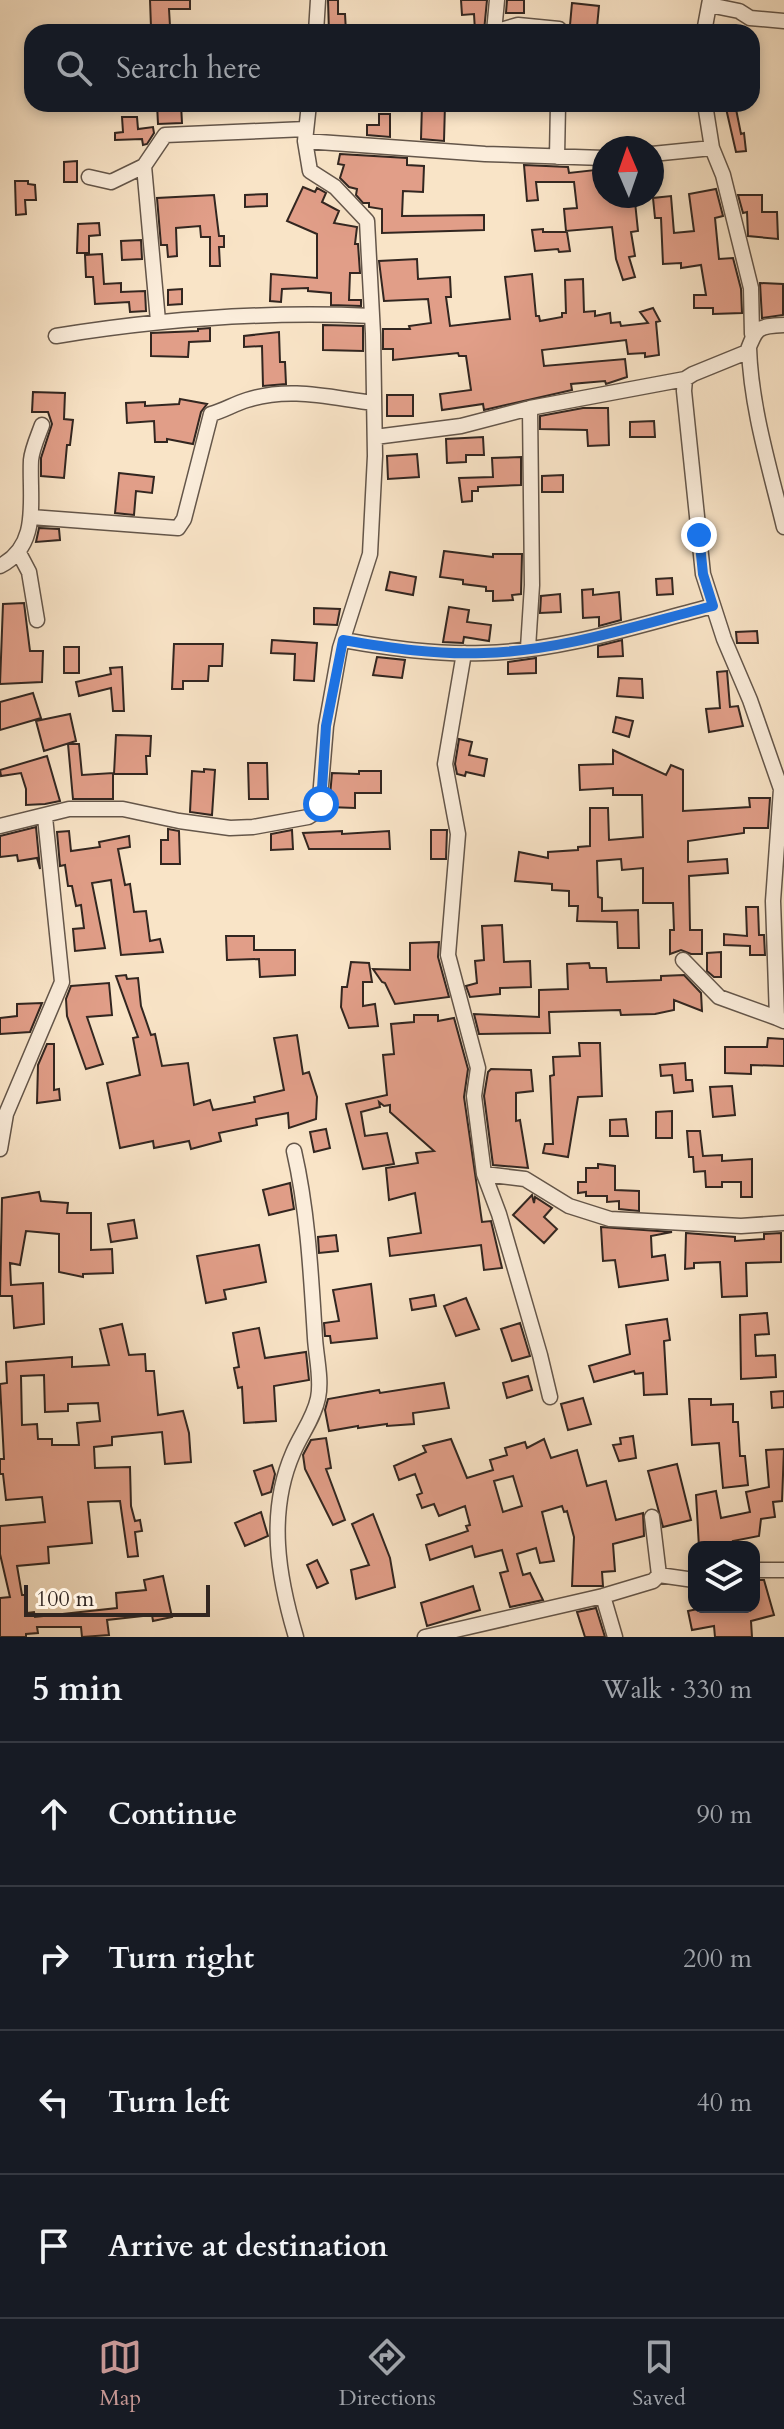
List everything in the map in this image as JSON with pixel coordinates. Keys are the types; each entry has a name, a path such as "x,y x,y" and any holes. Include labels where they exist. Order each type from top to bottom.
{"street":[{"path":"316,24 318,0"},
{"path":"495,24 497,0"},
{"path":"706,24 710,2 739,11 750,18 784,21"},
{"path":"0,826 69,809 123,809 179,821 230,828 253,827 315,815 321,804 326,726 343,640 370,554 375,437 367,221 335,187 310,171 306,135 308,112"},
{"path":"557,157 558,112"},
{"path":"706,112 712,148 723,175 751,288 750,372 784,527"},
{"path":"89,177 111,182 144,166 165,135 306,135 592,158"},
{"path":"664,153 712,148"},
{"path":"144,166 158,321"},
{"path":"56,336 158,321 229,316 372,316"},
{"path":"375,437 461,426 530,408 685,379 747,352 759,328 784,325"},
{"path":"683,960 719,997 780,1020 773,901 783,788 703,574 685,379"},
{"path":"31,517 178,528 184,519 211,414 246,400 306,392 374,403"},
{"path":"528,648 533,569 530,408"},
{"path":"0,566 19,553 31,517 31,458 42,425"},
{"path":"19,553 29,572 37,620"},
{"path":"343,640 403,650 464,653 528,648 599,636 713,606"},
{"path":"464,653 445,764 458,834 448,955 478,1068 474,1096 484,1174 499,1214 550,1397"},
{"path":"0,1149 6,1114 62,982 45,817"},
{"path":"294,1151 303,1197 319,1396 305,1433 293,1452 279,1502 277,1559 296,1637"},
{"path":"484,1174 525,1179 569,1206 610,1219 741,1226 784,1223"},
{"path":"652,1517 659,1575"},
{"path":"760,1570 784,1570"},
{"path":"659,1575 688,1579"},
{"path":"425,1637 603,1596 653,1581 659,1575"},
{"path":"603,1596 615,1637"}],"building":[{"path":"150,0 190,0 190,9 169,9 170,24 151,24"},
{"path":"328,0 338,0 338,14 345,14 346,24 329,24"},
{"path":"461,0 487,0 485,24 475,24 474,14 462,15"},
{"path":"507,0 524,0 524,13 506,13"},
{"path":"572,3 599,6 597,24 570,24"},
{"path":"157,112 181,112 182,123 158,124"},
{"path":"422,112 445,112 444,141 421,139"},
{"path":"727,112 737,112 741,134 744,133 746,151 736,152"},
{"path":"379,114 390,114 390,137 367,135 367,125 379,125"},
{"path":"122,117 137,117 138,129 153,127 154,133 147,144 143,145 142,139 115,140 115,133 123,132"},
{"path":"340,154 407,158 407,165 424,166 423,192 403,191 402,216 484,215 484,230 382,233 382,209 363,203 356,195 357,189 349,187 340,178 344,165 338,164"},
{"path":"77,161 77,182 64,182 64,162"},
{"path":"524,165 568,167 569,173 592,170 592,208 636,208 638,231 631,232 635,256 629,257 635,277 623,280 616,259 612,227 566,231 564,209 577,208 574,182 536,182 538,200 527,201"},
{"path":"15,181 28,181 28,184 35,185 36,200 25,200 26,214 16,215"},
{"path":"303,187 315,192 317,188 326,193 322,202 339,211 334,223 357,227 355,244 358,244 360,273 350,273 349,300 361,300 361,306 331,305 331,293 308,291 308,288 282,289 281,302 270,301 271,274 317,278 317,234 287,221"},
{"path":"716,189 723,216 715,218 719,259 733,258 741,289 742,313 713,314 713,308 694,308 694,295 706,295 701,265 681,268 681,263 663,264 661,218 655,218 654,208 664,208 664,197 671,196 674,233 694,231 689,194"},
{"path":"267,194 267,206 245,207 245,195"},
{"path":"214,195 219,236 224,236 224,247 219,247 220,266 210,266 210,237 201,237 200,226 176,228 177,256 168,257 167,245 161,245 157,198"},
{"path":"738,195 762,195 762,212 777,212 778,239 748,236 747,212 743,213"},
{"path":"99,223 100,235 89,236 89,253 77,253 78,224"},
{"path":"543,229 543,232 567,232 570,251 535,251 532,230"},
{"path":"141,240 142,259 122,260 121,241"},
{"path":"102,254 104,284 121,283 121,292 145,291 146,311 130,312 129,302 95,304 93,277 86,277 85,255"},
{"path":"417,259 418,279 450,277 451,297 446,297 450,326 510,319 505,277 532,274 536,316 540,321 562,317 562,313 566,313 565,280 583,279 584,312 595,311 595,316 610,313 611,323 620,322 621,326 648,323 640,312 653,308 660,321 656,322 659,355 645,357 645,353 628,354 626,340 542,350 544,366 625,359 627,377 606,384 605,381 571,384 572,390 484,410 483,404 442,410 440,394 471,390 466,356 459,356 458,353 393,360 393,349 383,349 383,329 410,329 409,326 431,323 428,299 384,301 379,261"},
{"path":"760,283 783,284 783,315 762,318"},
{"path":"182,289 182,304 168,305 168,290"},
{"path":"323,325 363,326 363,351 323,350"},
{"path":"210,328 210,341 189,342 188,357 151,356 151,333"},
{"path":"279,332 280,362 285,362 286,384 263,386 262,346 244,347 244,336"},
{"path":"33,392 65,393 64,419 73,420 64,478 41,476 41,458 52,424 48,412 32,412"},
{"path":"387,395 413,395 413,416 387,416"},
{"path":"180,399 207,404 201,412 193,444 167,439 167,442 155,442 154,421 127,423 126,403 145,402 145,406 179,404"},
{"path":"583,408 608,408 609,445 588,446 587,430 540,429 540,416"},
{"path":"654,421 655,437 630,437 630,422"},
{"path":"483,437 484,455 466,455 466,462 447,463 446,439"},
{"path":"417,454 419,477 388,479 387,456"},
{"path":"521,457 521,485 478,487 478,491 472,491 472,501 462,502 459,478 493,477 492,458"},
{"path":"119,473 154,477 152,493 136,491 134,515 115,513"},
{"path":"563,475 563,492 542,492 542,476"},
{"path":"39,528 59,529 60,540 36,542"},
{"path":"444,551 493,557 493,554 522,554 521,594 512,595 513,600 493,601 493,591 486,591 486,587 440,577"},
{"path":"390,572 416,577 413,595 386,590"},
{"path":"672,578 673,594 657,595 656,579"},
{"path":"593,589 593,595 619,592 621,620 599,626 599,617 583,618 582,590"},
{"path":"560,594 561,612 540,613 541,596"},
{"path":"24,603 30,651 43,651 42,682 0,684 3,604"},
{"path":"449,607 469,610 467,622 491,625 489,641 464,637 463,643 443,642"},
{"path":"314,608 340,609 337,625 314,624"},
{"path":"757,631 758,643 737,643 736,632"},
{"path":"272,640 317,643 314,681 294,680 295,654 271,653"},
{"path":"622,640 623,656 598,657 598,646"},
{"path":"174,644 223,644 222,666 209,666 208,681 183,681 183,689 172,689"},
{"path":"64,647 79,647 79,673 64,673"},
{"path":"377,657 405,660 402,678 373,675"},
{"path":"536,658 536,673 508,674 508,662"},
{"path":"122,667 124,711 113,711 111,688 79,696 76,682 111,674 110,668"},
{"path":"727,671 730,707 738,706 743,726 709,732 706,709 720,708 717,672"},
{"path":"619,678 642,679 643,698 617,696"},
{"path":"33,693 41,718 0,730 0,702"},
{"path":"70,714 76,741 44,751 36,721"},
{"path":"616,717 633,721 629,737 613,732"},
{"path":"116,735 151,736 150,756 146,756 147,774 114,774"},
{"path":"459,739 472,742 469,755 487,759 484,776 466,772 465,776 457,774 455,764"},
{"path":"68,744 79,744 82,775 113,773 113,799 73,799"},
{"path":"613,750 666,775 671,765 683,770 683,811 750,807 749,798 770,798 768,828 744,828 744,833 688,841 688,862 727,859 728,873 689,876 690,930 702,930 702,954 681,950 670,954 670,930 674,930 673,903 643,903 643,868 622,870 621,859 597,861 598,897 602,898 602,911 638,910 639,948 618,948 617,922 577,921 578,906 569,906 569,891 552,890 552,884 515,881 519,852 548,858 548,852 590,846 590,808 608,808 609,840 643,837 642,795 613,795 613,788 580,790 579,765 613,764"},
{"path":"47,756 60,801 26,805 26,789 21,773 1,776 0,770"},
{"path":"248,763 267,763 268,799 249,799"},
{"path":"204,769 215,770 212,815 190,812 192,771 204,772"},
{"path":"359,771 381,771 381,793 355,793 355,808 329,807 332,773 359,774"},
{"path":"36,827 40,869 37,858 18,861 17,855 0,857 0,836"},
{"path":"168,829 179,831 180,864 161,864 161,840 168,840"},
{"path":"292,830 293,849 271,850 271,834"},
{"path":"431,830 447,830 446,859 431,859"},
{"path":"69,831 71,851 100,847 99,842 129,836 130,847 118,849 125,885 130,884 134,912 146,911 150,941 160,939 163,952 121,955 111,880 92,883 105,948 75,951 73,929 84,928 81,905 76,906 72,886 68,886 65,865 60,866 57,832"},
{"path":"342,831 342,834 389,831 390,849 309,849 303,833"},
{"path":"746,907 758,907 759,935 764,935 765,955 750,955 750,946 724,945 724,934 747,936"},
{"path":"502,925 504,962 530,961 531,987 500,988 500,994 470,997 466,986 477,983 475,961 484,960 482,926"},
{"path":"226,936 254,936 254,950 295,950 295,975 260,977 259,959 227,960"},
{"path":"439,942 438,957 449,997 395,1004 385,983 373,969 410,970 410,943"},
{"path":"721,952 721,977 714,977 707,971 707,953"},
{"path":"351,962 369,963 372,982 363,982 363,1006 375,1004 378,1026 349,1028 341,1007 342,987 347,987"},
{"path":"589,963 590,968 606,968 607,982 661,980 661,976 684,975 701,993 702,1011 674,1000 674,1010 655,1014 621,1015 620,1010 549,1012 550,1033 479,1034 474,1014 539,1017 539,990 568,989 567,964"},
{"path":"126,975 127,979 138,978 141,1006 151,1035 155,1034 162,1066 188,1063 194,1105 210,1100 213,1110 255,1102 254,1097 284,1090 274,1038 297,1035 303,1074 309,1072 317,1097 316,1119 289,1128 288,1113 256,1119 257,1125 219,1133 221,1141 191,1149 189,1141 154,1148 153,1141 120,1148 107,1083 140,1075 133,1038 138,1037 116,976"},
{"path":"109,983 112,1015 87,1017 103,1064 86,1069 67,1016 66,999 71,986"},
{"path":"42,1003 30,1032 0,1034 0,1018 17,1016 17,1004"},
{"path":"414,1015 438,1015 438,1021 454,1018 468,1069 464,1097 482,1222 491,1221 502,1268 484,1270 481,1245 390,1256 388,1238 421,1233 415,1193 389,1200 386,1168 418,1163 416,1153 434,1151 390,1112 390,1105 384,1106 379,1102 380,1107 361,1112 365,1136 387,1133 394,1164 363,1169 346,1104 387,1095 383,1055 394,1054 391,1024 414,1022"},
{"path":"768,1038 784,1039 784,1066 751,1065 751,1074 725,1073 725,1047 767,1047"},
{"path":"579,1043 600,1043 602,1096 578,1097 568,1157 543,1153 545,1144 553,1144 550,1076 554,1075 553,1057 580,1056"},
{"path":"47,1044 54,1044 54,1090 59,1089 60,1100 37,1103 38,1065"},
{"path":"685,1063 686,1080 692,1080 693,1091 674,1093 672,1075 661,1076 660,1065"},
{"path":"491,1069 531,1070 533,1091 516,1093 516,1121 520,1120 528,1168 493,1165 484,1096"},
{"path":"732,1086 735,1115 713,1117 710,1087"},
{"path":"672,1111 672,1138 656,1138 656,1112"},
{"path":"626,1119 628,1136 610,1136 610,1120"},
{"path":"326,1129 330,1148 314,1152 310,1132"},
{"path":"687,1131 700,1131 703,1156 722,1155 722,1161 752,1159 752,1197 741,1197 741,1182 722,1182 722,1187 706,1187 705,1171 694,1172 693,1157 689,1157"},
{"path":"598,1164 615,1166 615,1190 639,1191 639,1211 619,1209 619,1201 607,1202 607,1196 578,1193 578,1182 586,1182 586,1168 598,1168"},
{"path":"290,1183 294,1209 269,1215 263,1190"},
{"path":"39,1192 41,1201 68,1203 67,1213 91,1213 91,1250 112,1249 113,1273 83,1274 83,1277 59,1272 59,1234 26,1231 20,1265 10,1263 11,1285 43,1283 44,1324 14,1328 12,1296 0,1296 2,1198"},
{"path":"532,1195 534,1203 535,1197 552,1208 544,1217 557,1229 544,1243 513,1215"},
{"path":"134,1220 137,1238 111,1242 108,1224"},
{"path":"601,1227 672,1232 651,1236 652,1257 665,1255 668,1280 619,1287 615,1260 603,1261"},
{"path":"686,1233 735,1237 735,1241 764,1239 764,1234 781,1233 781,1262 746,1263 747,1296 722,1297 720,1262 694,1263 694,1268 685,1269"},
{"path":"336,1235 338,1251 319,1253 318,1237"},
{"path":"259,1245 266,1282 224,1290 226,1299 206,1303 197,1256"},
{"path":"371,1284 377,1338 331,1343 330,1336 325,1336 324,1323 339,1321 333,1290"},
{"path":"434,1295 436,1306 412,1310 410,1299"},
{"path":"466,1298 479,1329 456,1336 444,1306"},
{"path":"767,1313 769,1334 755,1335 756,1356 775,1355 776,1377 741,1379 740,1315"},
{"path":"667,1319 670,1340 664,1341 667,1394 644,1395 643,1373 635,1374 634,1371 594,1382 589,1366 630,1354 626,1325"},
{"path":"520,1323 530,1356 512,1361 501,1329"},
{"path":"122,1324 129,1355 145,1354 146,1371 154,1371 158,1415 183,1411 189,1433 191,1462 165,1464 162,1432 112,1437 112,1445 94,1447 95,1468 130,1467 131,1506 135,1521 140,1520 142,1531 135,1532 138,1556 128,1557 120,1501 88,1502 92,1543 48,1547 49,1563 17,1566 22,1595 25,1595 27,1613 34,1612 35,1617 117,1608 116,1593 146,1590 144,1580 163,1576 172,1617 153,1621 152,1615 107,1620 109,1635 82,1637 81,1627 37,1627 38,1633 26,1634 26,1637 0,1637 0,1598 10,1597 0,1554 0,1526 45,1522 42,1497 6,1500 3,1474 0,1474 0,1459 4,1459 0,1384 7,1383 6,1362 72,1357 72,1367 109,1365 100,1329","holes":["44,1375 45,1412 68,1411 68,1404 98,1403 100,1421 77,1423 79,1445 52,1445 52,1439 38,1439 37,1424 22,1425 21,1376"]},
{"path":"259,1328 265,1358 306,1352 309,1380 274,1386 276,1421 244,1423 242,1387 238,1388 234,1368 239,1367 233,1333"},
{"path":"528,1376 532,1390 507,1398 503,1383"},
{"path":"444,1383 449,1408 413,1413 414,1424 358,1426 329,1431 325,1410 328,1399"},
{"path":"784,1391 784,1407 772,1408 771,1392"},
{"path":"583,1398 591,1424 568,1430 561,1404"},
{"path":"689,1399 711,1399 711,1405 733,1404 733,1422 738,1422 740,1456 745,1456 748,1485 723,1488 719,1443 692,1445"},
{"path":"633,1436 636,1458 619,1461 613,1445 621,1444 620,1438"},
{"path":"326,1438 331,1468 326,1469 345,1520 333,1525 305,1469 303,1455 311,1440"},
{"path":"451,1439 467,1478 493,1470 490,1460 507,1455 505,1448 525,1442 527,1448 544,1439 551,1458 577,1450 587,1486 606,1481 616,1520 643,1513 644,1536 613,1544 615,1571 602,1572 603,1586 572,1586 574,1537 567,1511 564,1512 562,1506 542,1512 554,1561 540,1563 536,1548 517,1554 523,1575 530,1573 543,1600 510,1607 500,1573 508,1571 502,1550 475,1557 472,1546 430,1560 426,1545 468,1531 466,1526 470,1525 465,1506 439,1516 434,1504 422,1508 417,1495 422,1493 415,1474 399,1480 394,1466 426,1452 423,1446","holes":["513,1476 522,1506 503,1512 494,1481"]},
{"path":"784,1449 782,1501 773,1502 775,1517 761,1519 759,1536 733,1541 699,1541 696,1495 716,1491 721,1518 750,1512 746,1492 769,1487 766,1450"},
{"path":"677,1464 691,1520 663,1527 648,1471"},
{"path":"272,1465 275,1474 271,1492 262,1495 254,1471"},
{"path":"261,1512 268,1536 245,1546 235,1523"},
{"path":"373,1514 390,1558 395,1587 356,1599 351,1570 369,1565 352,1524"},
{"path":"317,1560 328,1583 317,1588 307,1565"},
{"path":"760,1580 764,1580 774,1615 751,1621 752,1637 715,1637 714,1626 692,1630 688,1613 760,1613"},
{"path":"473,1586 480,1610 427,1626 421,1603"},
{"path":"596,1608 605,1637 585,1637 577,1612"}],"route":[{"path":"321,804 326,726 343,640 403,650 487,653 570,643 713,606 703,574 699,535"}]}
